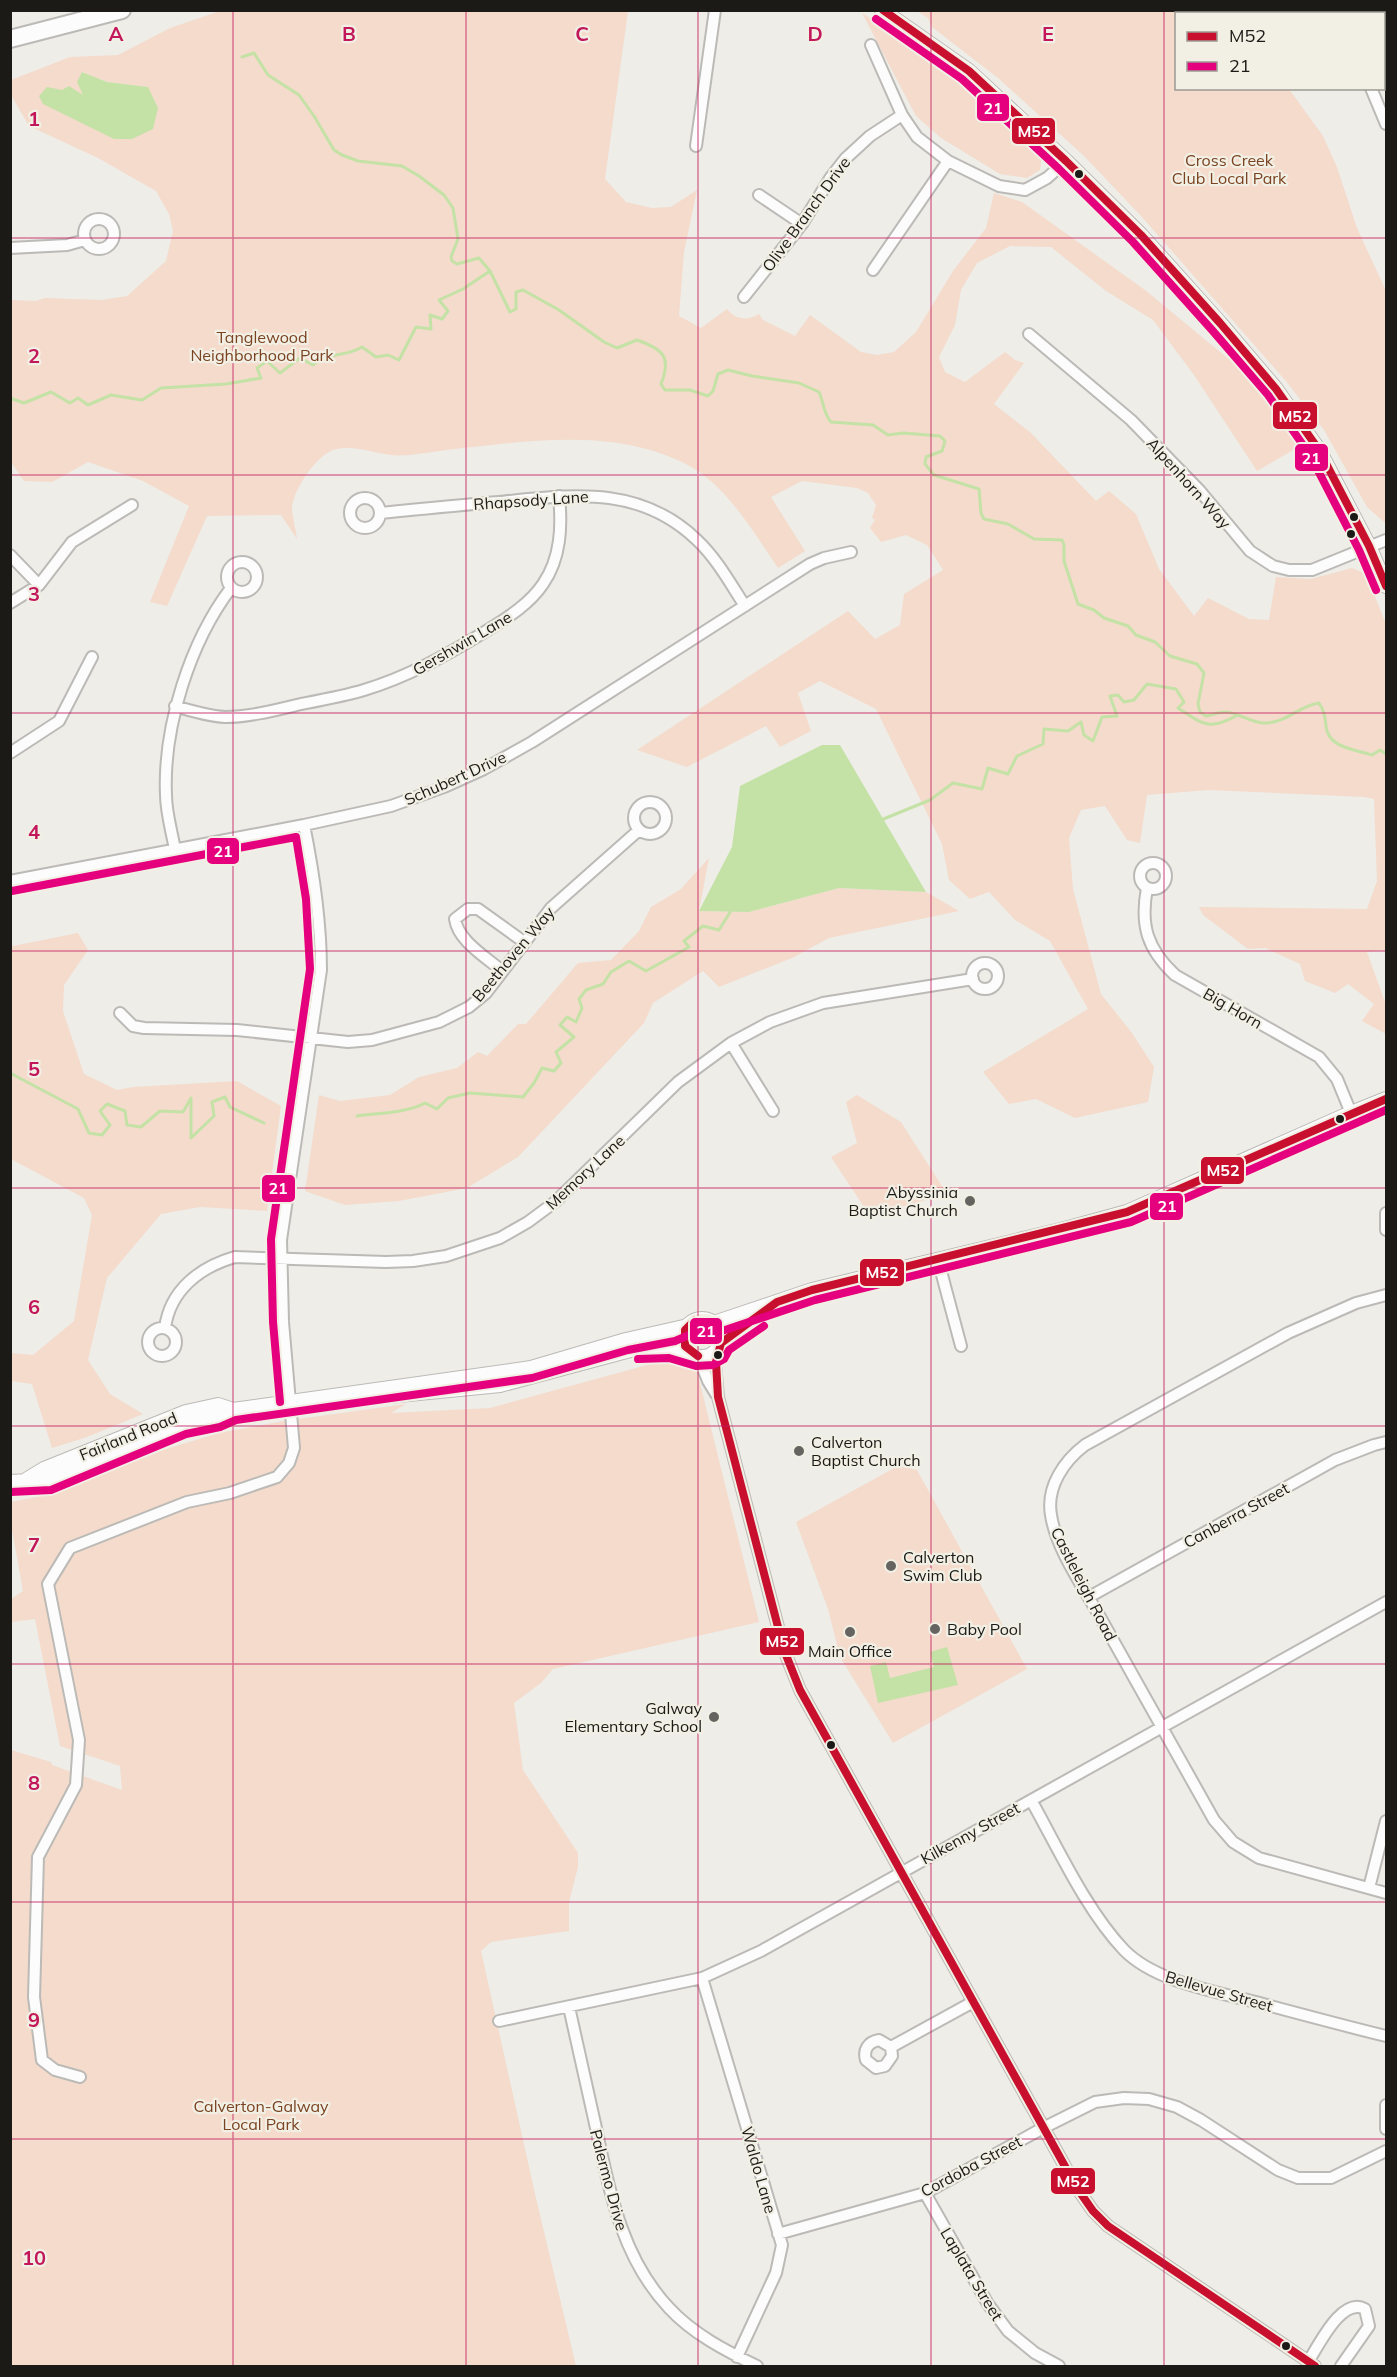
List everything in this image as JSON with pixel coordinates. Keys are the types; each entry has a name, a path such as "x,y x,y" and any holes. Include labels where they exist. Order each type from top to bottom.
{"highway":[{"path":"10,39 122,10"}],"main road":[{"path":"882,10 969,71 1066,161 1141,235 1276,389 1319,450 1369,546 1386,586"},
{"path":"714,1323 812,1290 1127,1212 1386,1099"},
{"path":"719,1347 720,1330 714,1323 700,1319 688,1326 683,1339 693,1354 710,1355 777,1302"},
{"name":"Fairland Road","path":"345,1396 354,1391 531,1368 626,1340 688,1326"},
{"name":"Fairland Road","path":"10,1482 26,1480 44,1469 186,1412 218,1405 233,1410 290,1401 345,1396 360,1400 500,1385 634,1349 670,1347 693,1354"}],"street":[{"path":"696,146 716,10"},
{"path":"871,45 902,114 917,137 948,161 999,186 1025,190 1047,178 1066,161"},
{"path":"1372,90 1386,124"},
{"name":"Olive Branch Drive","path":"744,297 802,224 845,159 870,136 902,114"},
{"path":"873,270 948,161"},
{"path":"759,195 802,224"},
{"path":"10,248 66,245 85,240"},
{"name":"Alpenhorn Way","path":"1029,334 1131,420 1200,491 1250,551 1273,566 1289,570 1312,570 1386,540"},
{"name":"Rhapsody Lane","path":"381,513 559,496 593,495 620,499 653,510 678,524 712,555 745,606"},
{"name":"Gershwin Lane","path":"175,706 224,717 261,713 363,690 405,676 444,657 519,610 543,584 555,560 558,545 561,516 559,496"},
{"path":"10,603 39,585 72,542 132,505"},
{"name":"Schubert Drive","path":"10,881 304,825 391,806 444,787 484,769 532,742 810,564 824,558 851,552"},
{"path":"10,555 39,585"},
{"path":"175,850 166,797 166,756 175,706 202,635 231,588"},
{"path":"10,753 59,721 92,657"},
{"path":"80,2077 55,2070 42,2060 34,1997 39,1857 76,1785 79,1740 48,1584 70,1548 187,1502 230,1493 277,1477 289,1463 294,1448 283,1322 281,1240 321,970 321,934 316,886 304,825"},
{"name":"Beethoven Way","path":"120,1013 133,1026 144,1028 237,1030 348,1042 372,1040 439,1022 469,1007 486,993 551,908 639,830"},
{"name":"Big Horn","path":"1147,888 1144,905 1146,929 1152,948 1160,961 1175,975 1320,1057 1337,1079 1351,1113"},
{"path":"502,970 462,936 456,928 455,919 468,909 478,909 524,942"},
{"name":"Memory Lane","path":"165,1328 167,1317 185,1285 200,1272 236,1257 386,1263 446,1256 500,1238 555,1203 678,1082 731,1043 770,1022 823,1003 973,979"},
{"path":"731,1043 772,1110"},
{"path":"1386,1213 1386,1230"},
{"path":"938,1260 961,1346"},
{"name":"Castleleigh Road","path":"1386,1295 1356,1303 1288,1333 1085,1445 1059,1472 1051,1497 1050,1514 1065,1554 1161,1727 1214,1820 1233,1842 1259,1858 1386,1893"},
{"path":"719,1347 715,1363 718,1397 784,1650 800,1690 1077,2188 1093,2211 1108,2226 1312,2364 1340,2314 1350,2307 1360,2306 1365,2309 1369,2326 1341,2367"},
{"path":"693,1354 718,1397"},
{"name":"Canberra Street","path":"1089,1597 1335,1460 1374,1444 1386,1442"},
{"name":"Kilkenny Street","path":"499,2021 702,1978 761,1951 1386,1602"},
{"name":"Bellevue Street","path":"1031,1800 1098,1919 1126,1952 1150,1970 1214,1991 1386,2036"},
{"path":"1369,1888 1386,1821"},
{"name":"Waldo Lane","path":"702,1978 782,2245 777,2273 737,2357"},
{"path":"891,2047 974,2002"},
{"name":"Palermo Drive","path":"569,2007 612,2203 627,2245 649,2283 670,2309 706,2339 757,2367"},
{"name":"Cordoba Street","path":"778,2234 925,2193 1095,2102 1124,2098 1149,2099 1177,2107 1278,2170 1298,2178 1331,2178 1386,2151"},
{"path":"1386,2105 1386,2129"},
{"name":"Laplata Street","path":"925,2193 988,2304 1008,2331 1035,2353 1059,2367"}],"green space":[{"name":"Tanglewood Neighborhood Park","path":"220,11 628,11 605,179 626,202 652,208 671,207 697,190 684,252 679,316 701,328 727,309 742,318 750,318 759,314 763,320 795,336 810,315 861,352 877,355 894,352 916,332 953,271 986,228 994,193 1022,202 1145,290 1248,375 1300,446 1257,471 1194,375 1153,320 1106,291 1051,247 1010,246 977,263 961,290 955,325 939,357 945,372 965,382 1005,352 1015,360 1024,363 994,404 1031,433 1096,501 1109,491 1136,514 1159,569 1194,616 1208,598 1249,619 1269,620 1276,577 1311,579 1352,568 1366,574 1386,624 1386,950 1367,952 1386,1005 1386,1034 1362,1021 1374,1004 1348,984 1335,993 1305,981 1300,964 1265,948 1248,949 1203,915 1199,907 1367,909 1377,881 1374,799 1208,790 1147,795 1140,843 1127,840 1105,806 1081,810 1069,838 1073,889 1101,994 1132,1033 1154,1067 1148,1102 1075,1118 1036,1099 1009,1104 983,1072 1088,1009 1050,941 1015,920 989,892 970,899 949,880 942,844 876,709 820,681 798,693 811,731 780,747 766,726 687,767 637,750 848,611 875,639 900,625 904,594 943,570 927,545 906,535 881,542 870,528 875,520 872,518 876,505 868,493 857,488 802,481 771,497 805,551 778,568 748,523 724,494 697,471 655,451 627,444 570,440 512,443 405,455 340,448 326,453 313,466 297,491 292,507 297,539 281,515 207,516 167,606 150,602 189,506 143,481 88,462 52,482 24,481 11,462 10,300 36,301 45,298 102,300 127,296 166,261 173,231 169,214 156,191 98,158 29,126 11,95 11,80 70,57 118,55 170,28","holes":["82,72 107,82 148,87 114,138 60,112 84,96"]},
{"name":"Cross Creek Club Local Park","path":"917,11 1256,11 1175,12 1175,90 1290,90 1323,136 1337,167 1357,228 1386,291 1386,521 1384,522 1367,507 1324,430 1285,380 1142,217 1084,156 998,78 932,27 928,18"},
{"path":"862,13 920,49 1042,156 1040,170 1027,178 1000,174 941,138 916,116"},
{"path":"709,858 699,911 749,912 839,888 926,892 959,911 829,938 792,958 719,987 703,971 653,1003 644,1023 518,1157 467,1188 399,1201 345,1205 305,1191 319,1095 340,1101 390,1095 419,1077 457,1068 478,1052 487,1056 518,1024 526,1024 578,963 611,960 639,931 651,907 681,889"},
{"path":"78,933 88,950 64,985 63,1011 84,1074 117,1090 237,1081 281,1106 267,1211 200,1207 161,1214 107,1278 88,1360 110,1394 143,1414 87,1437 52,1448 32,1384 11,1381 11,1353 33,1355 74,1321 92,1215 84,1198 11,1159 11,943 13,946"},
{"path":"857,1095 901,1122 947,1194 891,1210 868,1213 831,1157 857,1143 846,1102"},
{"name":"Calverton-Galway Local Park","path":"680,1356 695,1363 759,1622 553,1669 541,1683 514,1703 523,1770 578,1853 578,1867 569,1902 569,1931 491,1942 481,1951 576,2366 11,2366 11,1750 51,1762 52,1765 122,1790 120,1766 60,1746 35,1619 11,1622 11,1599 23,1591 11,1524 11,1502 47,1495 166,1449 219,1433 284,1421 406,1404 391,1413 490,1408"},
{"name":"Calverton Swim Club","path":"898,1466 917,1470 1027,1669 893,1743 840,1657 828,1609 796,1522"}],"shaded area":[{"path":"82,72 107,82 148,87 158,108 153,129 132,139 114,139 43,104 39,96 47,87 62,90 69,86 83,95 77,82"},
{"path":"822,745 840,745 926,892 839,888 749,912 699,911 732,847 740,786"},
{"path":"947,1647 958,1685 878,1703 870,1666 886,1662 890,1678 934,1667 930,1652"}],"waterway":[{"path":"242,57 254,53 268,75 299,95 334,150 358,161 402,166 444,195 453,208 458,239 451,257 452,261 457,264 479,258 490,271 510,312 516,309 516,292 523,290 559,310 604,342 617,348 637,340 653,347 663,355 665,361 666,367 661,384 665,390 690,390 708,396 713,391 718,374 728,370 799,383 819,392 831,422 873,425 888,435 903,433 940,436 945,441 942,451 926,457 925,464 934,475 979,489 981,513 984,519 1008,524 1034,539 1062,540 1064,561 1078,604 1094,610 1104,618 1128,626 1136,635 1155,642 1170,656 1197,664 1204,673 1198,704 1200,712 1206,716 1223,712 1230,713 1255,722 1266,723 1280,720 1305,707 1319,703 1328,733 1337,743 1372,755 1380,750 1386,754"},
{"path":"10,398 24,403 51,392 70,403 78,398 88,405 111,395 142,400 161,388 226,384 261,378 257,368 267,361 280,373 300,358 313,365 324,358 362,347 376,357 388,355 399,360 416,327 431,329 430,315 442,319 448,311 439,300 463,289 490,271"},
{"path":"881,820 930,800 953,783 982,789 988,768 1008,774 1017,756 1043,744 1044,729 1068,731 1081,722 1084,735 1093,741 1102,717 1117,716 1110,696 1118,695 1124,702 1134,700 1147,684 1176,689 1184,702 1178,708 1200,722 1219,723 1236,716"},
{"path":"357,1116 401,1111 425,1103 437,1109 448,1098 470,1093 523,1097 542,1068 554,1071 561,1063 556,1052 574,1037 560,1025 567,1017 576,1022 582,1008 579,999 586,990 603,984 611,972 629,961 646,971 689,947 684,941 703,926 719,930 732,909"},
{"path":"10,1073 78,1109 89,1133 102,1135 110,1125 100,1111 107,1104 125,1111 127,1125 141,1127 160,1111 183,1112 191,1098 191,1138 214,1116 212,1102 225,1097 230,1107 264,1123"}],"transit line":[{"name":"M52","path":"883,10 969,71 1066,161 1141,235 1220,323 1276,389 1319,450 1369,546 1386,586"},
{"name":"21","path":"876,19 962,79 1133,242 1212,330 1268,395 1310,455 1359,550 1376,590"},
{"name":"21","path":"12,891 296,837 306,899 310,969 271,1239 273,1322 280,1402"},
{"name":"M52","path":"721,1343 777,1302 812,1290 1127,1212 1386,1099"},
{"name":"21","path":"11,1492 51,1490 186,1434 220,1427 236,1420 532,1378 628,1350 675,1341 701,1330 716,1333 815,1300 1131,1222 1386,1110"},
{"name":"M52","path":"698,1356 685,1346 685,1330 695,1320 708,1320 714,1323"},
{"name":"21","path":"638,1359 669,1358 696,1366 713,1365 724,1359 729,1350 764,1326"},
{"name":"M52","path":"721,1343 716,1362 718,1397 784,1650 800,1690 1077,2188 1093,2211 1108,2226 1315,2366"}],"place":[{"name":"Abyssinia Baptist Church","path":"970,1201"},
{"name":"Calverton Baptist Church","path":"799,1451"},
{"name":"Calverton Swim Club","path":"891,1566"},
{"name":"Baby Pool","path":"935,1629"},
{"name":"Main Office","path":"850,1632"},
{"name":"Galway Elementary School","path":"714,1717"}]}
